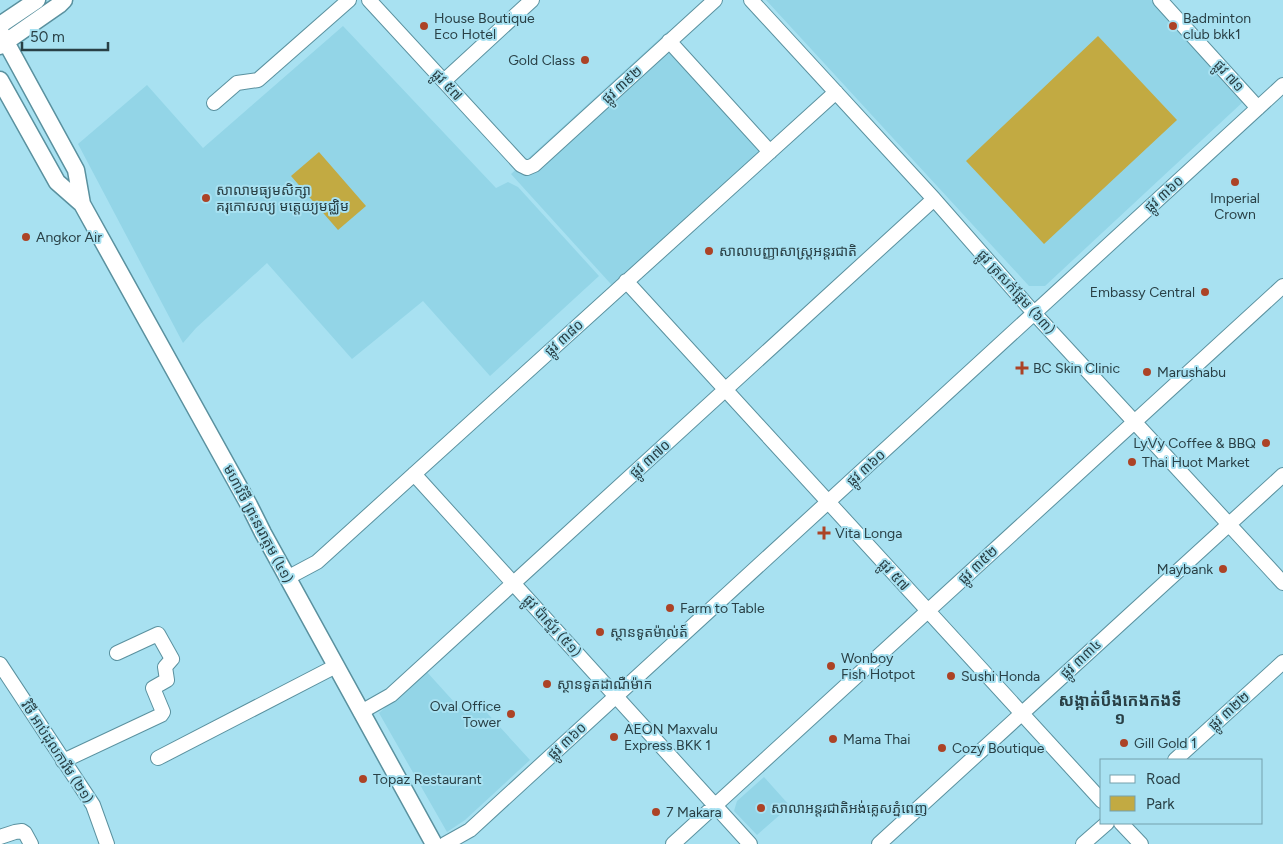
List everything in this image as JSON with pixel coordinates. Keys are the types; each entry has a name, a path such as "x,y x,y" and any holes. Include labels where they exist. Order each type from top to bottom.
{"main road":[{"path":"0,25 37,0"},
{"path":"2,40 64,0"},
{"name":"មហាវិថី ព្រះនរោត្តម (៤១)","path":"2,40 76,170 82,204 434,844"},
{"name":"មហាវិថី ព្រះនរោត្តម (៤១)","path":"0,80 57,182 82,204"}],"street":[{"path":"214,103 237,83 258,80 349,0"},
{"name":"ផ្លូវ ៥៧","path":"368,0 521,165 527,168"},
{"path":"444,81 532,0"},
{"name":"ផ្លូវ ៣៩២","path":"527,168 534,165 715,0"},
{"name":"ផ្លូវ ត្រសក់ផ្អែម (៦៣)","path":"751,0 934,199 1034,313 1283,584"},
{"name":"ផ្លូវ ៧១","path":"1160,0 1258,108"},
{"path":"670,41 770,152"},
{"name":"ផ្លូវ ៣៦០","path":"444,844 470,830 1283,85"},
{"name":"ផ្លូវ ៣៨០","path":"288,578 317,562 836,92"},
{"name":"ផ្លូវ ៣៧០","path":"361,712 391,695 934,199"},
{"name":"ផ្លូវ ៥៧","path":"626,281 1100,799"},
{"name":"ផ្លូវ ៣៥២","path":"673,844 1283,286"},
{"name":"ផ្លូវ ប៉ាស្ទ័រ (៥១)","path":"414,474 750,844"},
{"name":"ផ្លូវ ៣៣៤","path":"879,844 1283,475"},
{"path":"63,761 161,715 163,712 153,688 167,680 165,667 172,659 158,634 117,653"},
{"name":"ផ្លូវ ៣២២","path":"1176,759 1283,662"},
{"name":"វិថី អាប់ដុលការីម (២១)","path":"0,664 93,806 107,844"},
{"path":"158,758 336,666"},
{"path":"1083,844 1106,824"},
{"path":"1122,824 1141,844"},
{"path":"0,837 22,831 31,844"}],"shaded area":[{"path":"766,0 1151,0 1245,100 1045,286 1029,286"},
{"path":"343,26 496,188 508,182 518,187 599,276 490,376 423,301 352,359 267,263 196,328 183,343 78,144 147,85 203,148"},
{"path":"668,31 779,150 619,293 511,174"},
{"path":"426,671 465,714 477,702 530,760 465,820 447,832 379,713"},
{"name":"សាលាអន្តរជាតិអង់គ្លេសភ្នំពេញ","path":"764,777 790,806 757,835 734,811 737,801"}],"green space":[{"path":"1098,36 1177,120 1044,244 966,161"},
{"path":"319,152 366,206 338,230 291,176"}],"place":[{"name":"House Boutique Eco Hotel","path":"424,26"},
{"name":"Badminton club bkk1","path":"1173,26"},
{"name":"Gold Class","path":"585,60"},
{"name":"Imperial Crown","path":"1235,182"},
{"name":"សាលាមធ្យមសិក្សា គរុកោសល្យ មត្តេយ្យមជ្ឈិម","path":"206,198"},
{"name":"Angkor Air","path":"26,237"},
{"name":"សាលាបញ្ញាសាស្ត្រអន្តរជាតិ","path":"709,251"},
{"name":"Embassy Central","path":"1205,292"},
{"name":"BC Skin Clinic","path":"1022,368"},
{"name":"Marushabu","path":"1147,372"},
{"name":"LyVy Coffee & BBQ","path":"1266,443"},
{"name":"Thai Huot Market","path":"1132,462"},
{"name":"Vita Longa","path":"824,533"},
{"name":"Maybank","path":"1223,569"},
{"name":"Farm to Table","path":"670,608"},
{"name":"ស្ថានទូតម៉ាល់ត៍","path":"600,632"},
{"name":"Wonboy Fish Hotpot","path":"831,666"},
{"name":"Sushi Honda","path":"951,676"},
{"name":"ស្ថានទូតដាណឺម៉ាក","path":"547,684"},
{"name":"Oval Office Tower","path":"511,714"},
{"name":"AEON Maxvalu Express BKK 1","path":"614,737"},
{"name":"Mama Thai","path":"833,739"},
{"name":"Gill Gold 1","path":"1124,743"},
{"name":"Cozy Boutique","path":"942,748"},
{"name":"Topaz Restaurant","path":"363,779"},
{"name":"សាលាអន្តរជាតិអង់គ្លេសភ្នំពេញ","path":"761,808"},
{"name":"7 Makara","path":"656,812"}],"district":[{"name":"សង្កាត់បឹងកេងកងទី ១","path":"1120,709"}]}
